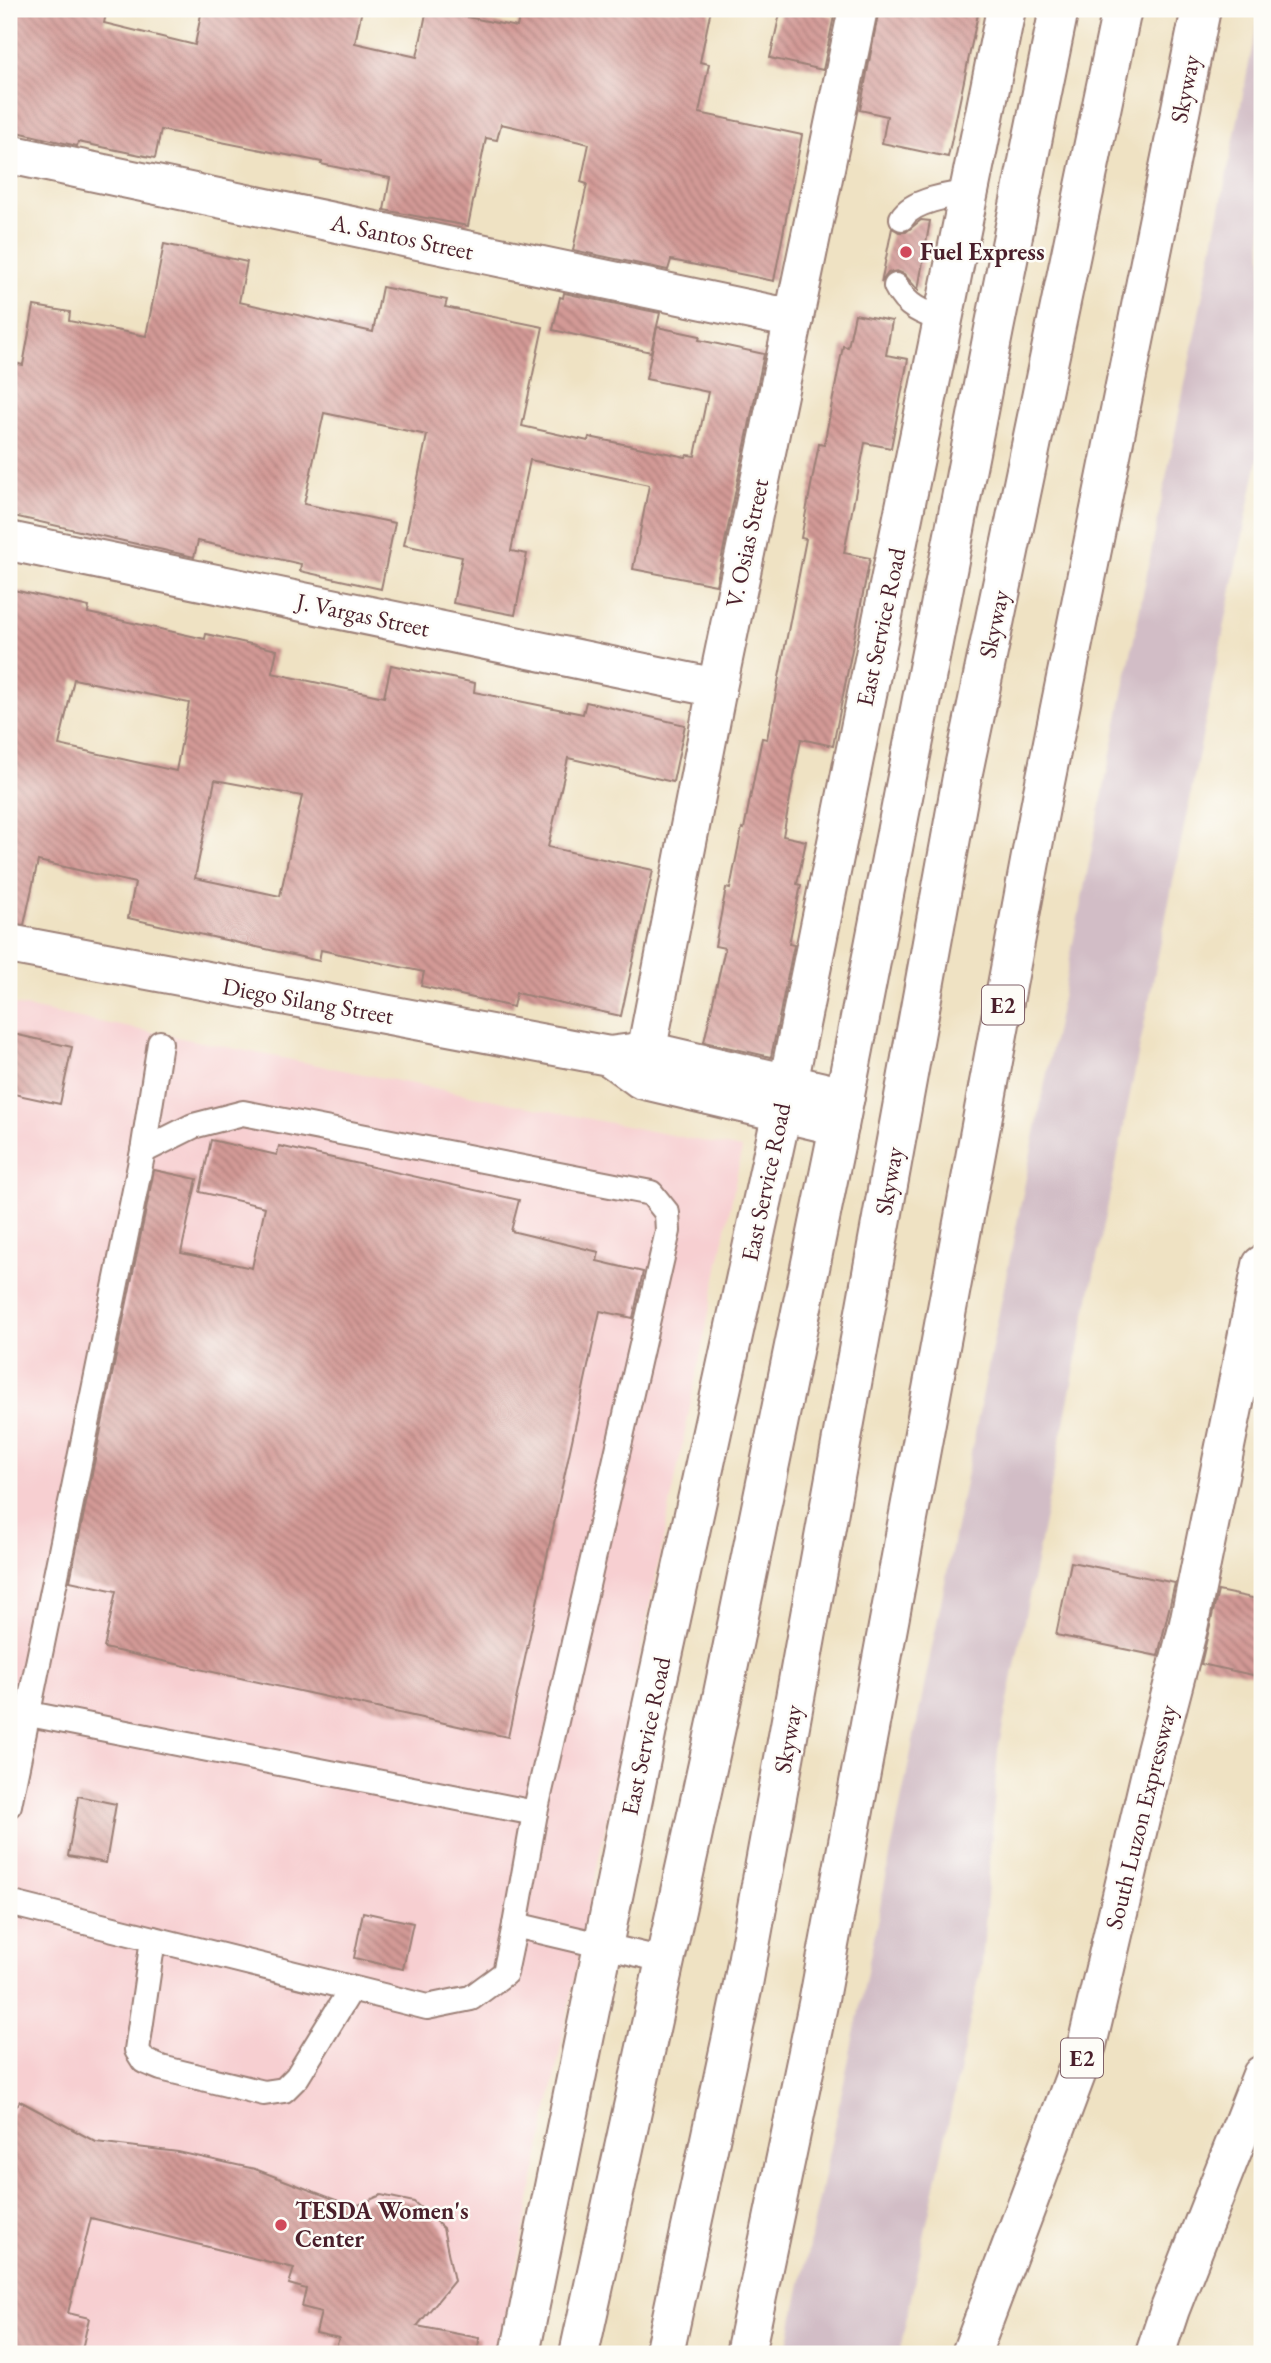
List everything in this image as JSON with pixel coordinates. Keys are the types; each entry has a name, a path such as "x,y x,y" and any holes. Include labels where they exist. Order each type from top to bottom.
{"main road":[{"name":"V. Osias Street","path":"644,1065 717,688 858,9"},
{"name":"East Service Road","path":"520,2354 650,1715 784,1099 1006,9"},
{"path":"579,2354 718,1718 842,1112 1059,9"},
{"name":"Skyway","path":"664,2354 742,1990 962,776 1122,9"},
{"name":"Skyway","path":"745,2354 818,2004 1042,797 1201,9"},
{"name":"A. Santos Street","path":"9,154 794,320"},
{"path":"944,320 994,330"},
{"name":"J. Vargas Street","path":"9,541 717,688"},
{"name":"Diego Silang Street","path":"9,944 608,1056 842,1112"},
{"name":"South Luzon Expressway","path":"971,2354 1087,2045 1156,1751 1188,1628 1262,1265"},
{"path":"1156,2354 1170,2309 1262,2075"}],"lane":[{"path":"902,218 906,212 936,199 951,194 969,194"},
{"path":"896,286 902,299 909,305 944,320"},
{"path":"9,1805 18,1713 143,1152 160,1043"},
{"path":"9,1903 427,2007 471,1998 505,1973 535,1813 668,1231 667,1213 651,1193 243,1113 193,1126 143,1152"},
{"path":"18,1713 535,1813"},
{"path":"515,1926 664,1960"},
{"path":"153,1939 137,2050 144,2061 161,2068 264,2093 284,2090 297,2077 351,1989"}],"shaded area":[{"path":"1260,9 1262,440 998,1750 982,1965 899,2354 786,2354 862,1997"},
{"path":"9,1004 742,1149 499,2354 9,2354"}],"building":[{"path":"9,9 107,9 104,23 195,45 202,9 362,9 355,43 417,57 427,9 517,27 521,9 711,9 700,62 709,64 699,113 802,135 774,281 671,260 668,270 573,250 587,184 581,182 589,144 501,124 497,140 486,138 468,226 384,210 390,178 321,164 322,162 161,130 155,158 78,142 77,146 9,130"},
{"path":"781,9 801,9 834,16 823,70 770,58"},
{"path":"879,9 979,9 948,157 882,143 887,116 860,110"},
{"name":"Fuel Express","path":"921,220 930,221 918,290 904,274 897,271 888,273 881,283 892,228 906,232"},
{"path":"164,244 247,262 239,302 373,332 382,287 447,300 445,307 543,327 522,426 588,441 589,437 686,457 695,456 708,392 646,379 657,327 700,336 699,340 764,354 716,585 633,569 649,485 530,460 511,551 527,554 515,615 453,603 462,557 404,545 427,435 324,413 304,504 395,523 381,589 300,571 301,564 198,541 194,557 9,515 9,362 23,365 34,306 70,312 69,321 146,336"},
{"path":"564,293 660,313 651,352 553,330 560,297 563,298"},
{"path":"855,314 892,321 886,355 908,359 891,448 865,443 844,553 870,558 833,746 801,739 783,836 806,841 797,884 801,885 789,944 794,945 771,1057 704,1042 725,948 715,946 726,888 730,889 762,738 767,739 806,539 801,538 819,444 824,445 843,346 848,347"},
{"path":"9,589 89,607 88,613 205,639 206,634 277,650 272,673 384,697 391,665 475,683 474,692 583,714 586,702 685,725 673,782 568,758 548,847 653,870 621,1016 516,993 513,1007 421,986 424,972 321,950 319,961 128,918 135,883 38,861 24,925 9,923","holes":["74,679 189,703 176,771 59,745","215,780 302,796 280,896 195,878"]},
{"path":"9,1033 72,1047 60,1104 9,1093"},
{"path":"211,1140 277,1155 279,1146 519,1200 511,1231 599,1252 597,1261 643,1272 633,1318 600,1311 508,1737 104,1648 116,1591 70,1581 154,1170 197,1179 181,1253 252,1268 265,1207 200,1192"},
{"path":"1071,1562 1175,1583 1158,1656 1056,1635"},
{"path":"1218,1591 1262,1600 1262,1677 1201,1664"},
{"path":"78,1796 116,1804 106,1863 68,1856"},
{"path":"363,1912 413,1923 403,1969 354,1958"},
{"name":"TESDA Women's Center","path":"20,2101 96,2142 178,2152 255,2169 354,2207 381,2195 414,2202 443,2228 454,2281 417,2326 479,2338 478,2354 334,2354 339,2338 316,2333 321,2312 302,2307 306,2289 289,2284 294,2268 91,2218 68,2313 89,2318 81,2354 9,2354 9,2117"}],"place":[{"name":"Fuel Express","path":"906,252"},
{"name":"TESDA Women's Center","path":"281,2225"}]}
